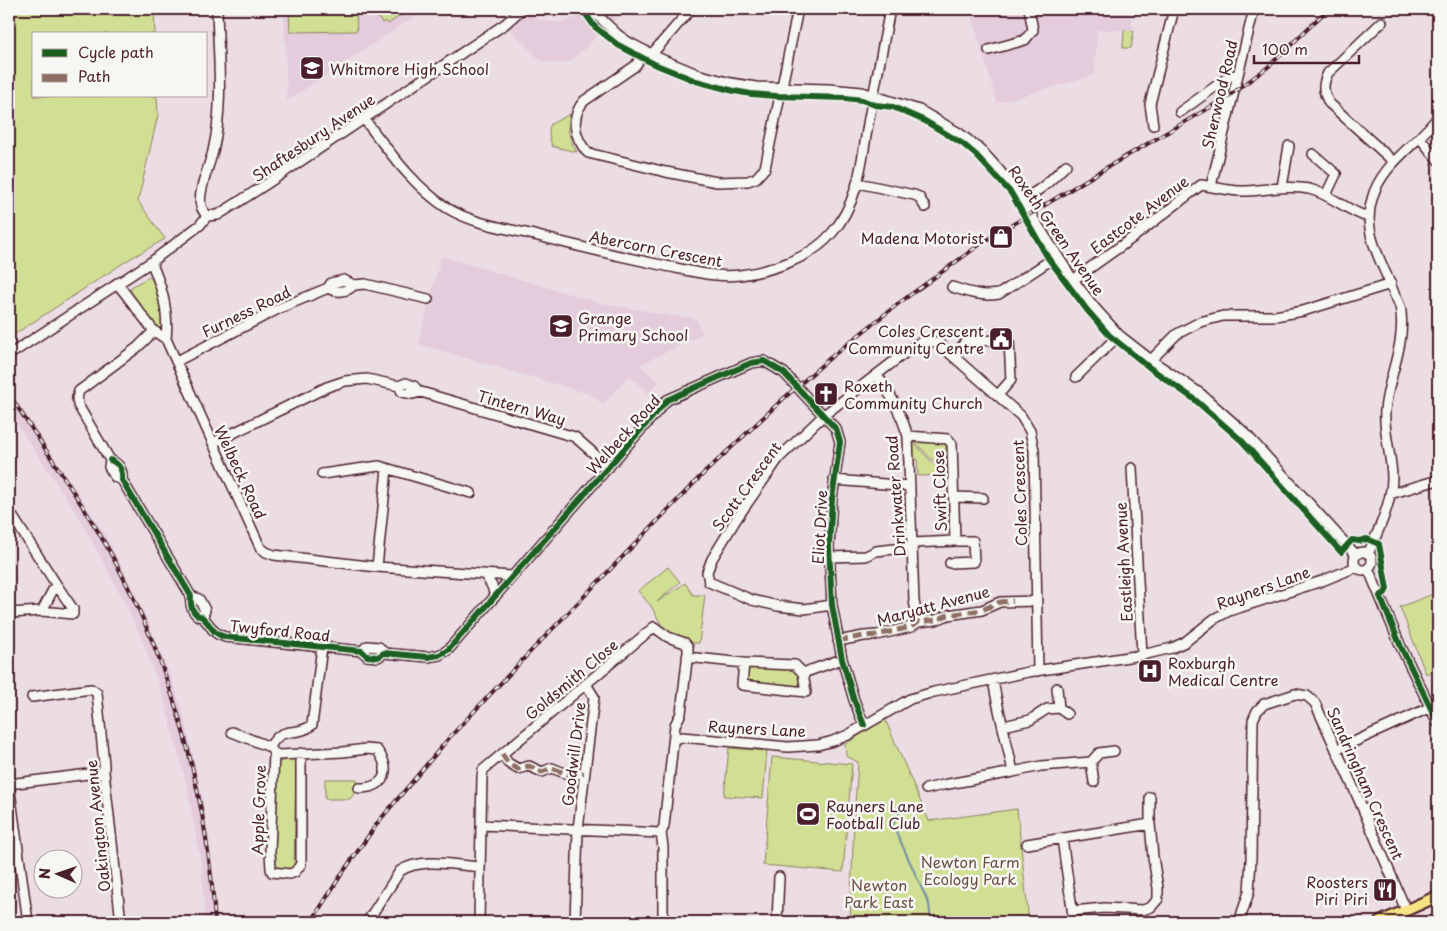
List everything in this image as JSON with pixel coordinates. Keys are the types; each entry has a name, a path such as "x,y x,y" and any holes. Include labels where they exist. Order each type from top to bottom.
{"main road":[{"path":"1380,922 1438,896"}],"street":[{"path":"207,216 201,207 200,194 214,149 219,118 220,86 217,9"},
{"name":"Shaftesbury Avenue","path":"9,355 151,262 200,225 207,216 218,215 265,185 505,24 522,9"},
{"name":"Roxeth Green Avenue","path":"591,9 618,36 648,53 697,74 731,83 782,89 829,89 862,92 919,110 959,133 981,150 999,170 1073,280 1119,335 1151,360 1201,394 1245,433 1356,555"},
{"path":"691,9 635,66 584,101 578,108 575,118 575,131 581,145 588,152 702,180 717,182 748,181 756,178 766,168 798,9"},
{"name":"Abercorn Crescent","path":"364,119 403,170 435,200 449,210 482,223 601,252 705,274 740,275 752,273 775,267 818,246 832,233 842,219 858,184 890,9"},
{"path":"989,50 1025,40 1033,30 1029,9"},
{"path":"1153,125 1150,104 1174,9"},
{"name":"Sherwood Road","path":"1211,186 1254,9"},
{"path":"1382,22 1328,73 1324,83 1324,94 1329,103 1394,162"},
{"path":"1180,112 1230,76 1237,75"},
{"path":"1368,554 1390,494 1392,478 1385,410 1402,341 1401,312 1372,242 1368,217 1372,198 1382,176 1438,118"},
{"path":"1420,138 1438,160"},
{"path":"1282,187 1289,146"},
{"path":"1313,154 1336,174 1326,195"},
{"path":"1020,199 1032,195 1066,166"},
{"path":"858,184 914,195 919,197 925,207"},
{"name":"Eastcote Avenue","path":"1073,280 1135,236 1200,185 1247,191 1282,187 1310,190 1326,195 1359,214 1368,217"},
{"path":"952,287 978,295 998,294 1057,256"},
{"name":"Welbeck Road","path":"151,262 159,280 165,303 168,326 166,339"},
{"name":"Furness Road","path":"177,360 280,308 328,288 331,283 337,280 344,280 354,284 365,284 428,299"},
{"name":"Welbeck Road","path":"117,283 154,331 166,339 260,547 274,555 377,568 512,576 667,400 751,363 764,361 784,373 824,415"},
{"path":"1151,360 1177,334 1200,322 1223,316 1275,316 1303,311 1391,284"},
{"name":"Twyford Road","path":"154,331 138,346 79,391 78,405 110,460 117,463 123,472 122,480 191,596 199,599 205,610 203,618 217,635 362,650 367,646 379,647 384,653 428,657 439,655 448,650 512,576"},
{"path":"1076,377 1119,335"},
{"path":"954,356 966,340 1009,340 1011,380 998,395"},
{"name":"Coles Crescent","path":"824,415 923,341 937,342 1021,416 1030,431 1034,450 1038,671"},
{"name":"Drinkwater Road","path":"877,375 891,394 908,436 914,601 918,622"},
{"name":"Tintern Way","path":"213,442 326,387 345,381 367,380 399,386 406,383 410,384 418,392 575,437 609,467"},
{"name":"Eliot Drive","path":"824,415 836,429 840,442 832,499 830,557 832,605 842,659 864,725"},
{"name":"Scott Crescent","path":"824,415 779,458 737,518 712,559 708,572 709,582 752,600 804,609 832,605"},
{"name":"Swift Close","path":"830,557 866,556 876,550 955,541 952,444 948,439 908,436"},
{"path":"322,474 379,466 471,493"},
{"name":"Eastleigh Avenue","path":"1132,468 1142,655"},
{"path":"377,568 387,469"},
{"path":"834,480 910,486"},
{"path":"1390,494 1438,480"},
{"path":"954,498 983,498"},
{"path":"9,510 73,610 73,614 42,611 9,613"},
{"path":"950,563 974,562 973,541 955,541"},
{"path":"1360,552 1368,554 1372,561 1368,568 1362,570 1356,567 1354,560 1356,555 1360,552"},
{"name":"Rayners Lane","path":"675,739 682,737 788,746 804,746 833,741 848,735 910,699 934,692 1038,671 1142,655 1172,648 1185,642 1214,619 1229,611 1322,581 1356,567"},
{"path":"1368,568 1401,646 1438,723"},
{"path":"486,575 495,597"},
{"path":"42,611 56,584"},
{"name":"Maryatt Avenue","path":"838,641 877,635 911,627 918,622 982,610 1000,602 1036,600"},
{"name":"Goldsmith Close","path":"481,825 482,773 487,765 654,627 668,637 685,643 688,647 687,657"},
{"path":"322,647 312,725 307,730 283,733 277,736 272,750 279,755 366,749 377,750 385,761 386,766 382,778 378,785 374,787 360,788"},
{"path":"663,922 663,847 660,833 664,826 676,725 681,712 687,657 744,663 795,665 803,674 806,692 742,685 744,663"},
{"path":"803,674 842,659"},
{"path":"993,680 999,714 1014,772"},
{"name":"Goodwill Drive","path":"575,922 578,830 594,698 586,684"},
{"path":"1057,688 1059,708"},
{"name":"Oakington Avenue","path":"32,697 92,690 97,693 121,922"},
{"name":"Sandringham Crescent","path":"1239,922 1249,892 1252,859 1253,720 1257,711 1264,704 1295,694 1307,696 1315,703 1383,853 1406,910"},
{"path":"1336,750 1431,707"},
{"path":"1003,726 1030,720 1048,709 1059,708 1067,714"},
{"name":"Apple Grove","path":"232,732 272,750 270,852 271,869 272,872 277,874 296,872 301,864 301,753"},
{"path":"926,789 1041,766 1091,762 1099,753 1114,751"},
{"path":"503,753 508,763 518,769 529,766 542,772 555,768 567,774 584,773"},
{"path":"1091,762 1094,782"},
{"path":"28,922 9,784 104,772"},
{"path":"1073,911 1104,908 1143,910 1151,907 1158,899 1150,824 1150,797"},
{"path":"1028,844 1150,824"},
{"path":"479,922 481,825 660,833"},
{"path":"1062,839 1074,922"},
{"path":"367,922 400,871 407,866 417,863 480,867"},
{"path":"777,922 779,877"}],"shaded area":[{"name":"Whitmore High School","path":"284,9 426,9 287,101"},
{"path":"588,9 626,9 571,61 561,64 541,61 508,28 528,14 541,20 560,23 579,16"},
{"path":"970,9 1128,9 1134,30 1097,30 1095,75 997,103"},
{"name":"Grange Primary School","path":"441,256 597,302 672,316 695,318 703,334 640,365 659,382 648,393 629,376 603,404 589,394 418,344"},
{"path":"9,389 106,536 138,599 164,660 178,696 201,790 213,871 217,922 205,922 202,870 187,786 164,699 140,635 79,517 9,412"}],"green space":[{"path":"9,9 154,9 155,32 32,32 32,98 157,98 158,115 138,201 165,239 128,260 9,338"},
{"path":"289,9 356,9 357,31 290,32"},
{"path":"372,9 403,9 399,12 401,15 388,24 386,21 382,23"},
{"path":"1124,30 1134,31 1131,48 1123,48"},
{"path":"570,114 569,133 577,152 552,146 550,138 549,129 551,124"},
{"path":"149,277 155,286 159,301 161,329 155,326 140,310 131,292 131,287"},
{"path":"911,440 944,475 918,476 917,459 911,460"},
{"path":"913,440 946,444 946,474"},
{"path":"668,567 680,582 657,602 685,583 693,595 705,595 699,643 685,643 668,637 651,606 638,591"},
{"path":"1438,592 1438,669 1426,674 1400,607"},
{"path":"748,663 800,669 802,688 747,686"},
{"name":"Newton Farm Ecology Park","path":"885,719 929,821 1017,809 1029,922 850,922 858,762 846,756 845,744"},
{"path":"729,748 767,751 763,798 724,796"},
{"name":"Rayners Lane Football Club","path":"772,757 852,764 843,872 763,865"},
{"path":"290,758 295,760 296,768 294,866 285,869 275,866 277,765"},
{"path":"325,779 357,779 357,790 350,799 325,799"}],"waterway":[{"path":"899,812 893,825 929,904 931,922"}],"railway":[{"path":"311,922 379,821 449,738 700,477 783,399 830,358 899,303 982,243 1226,98 1268,67 1328,9"},
{"path":"9,394 99,533 133,597 152,641 169,686 195,779 211,874 215,922"}],"marked path":[{"path":"838,641 877,635 911,627 918,622 982,610 1000,602 1013,601"},
{"path":"502,754 508,763 518,769 529,766 542,772 552,768 567,774 584,773"}],"cycle path":[{"path":"582,9 595,27 618,45 654,64 696,81 751,94 845,98 893,107 925,121 963,144 976,155 1011,193 1048,258 1087,310 1109,335 1150,368 1194,399 1242,441 1341,552 1352,540 1367,539 1379,544 1387,589 1380,596 1401,647 1438,723"},
{"path":"110,460 120,468 122,480 191,596 193,611 202,617 217,634 225,637 362,651 367,656 378,657 384,653 428,657 439,655 448,650 667,400 751,363 764,361 784,373 836,429 840,442 832,499 829,547 832,605 842,659 854,700 864,725"}],"place":[{"name":"Whitmore High School","path":"312,68"},
{"name":"Madena Motorist","path":"1001,237"},
{"name":"Grange Primary School","path":"561,326"},
{"name":"Coles Crescent Community Centre","path":"1001,339"},
{"name":"Roxeth Community Church","path":"826,394"},
{"name":"Roxburgh Medical Centre","path":"1150,671"},
{"name":"Rayners Lane Football Club","path":"808,814"},
{"name":"Roosters Piri Piri","path":"1385,890"}],"park label":[{"name":"Newton Park East","path":"879,892"}]}
